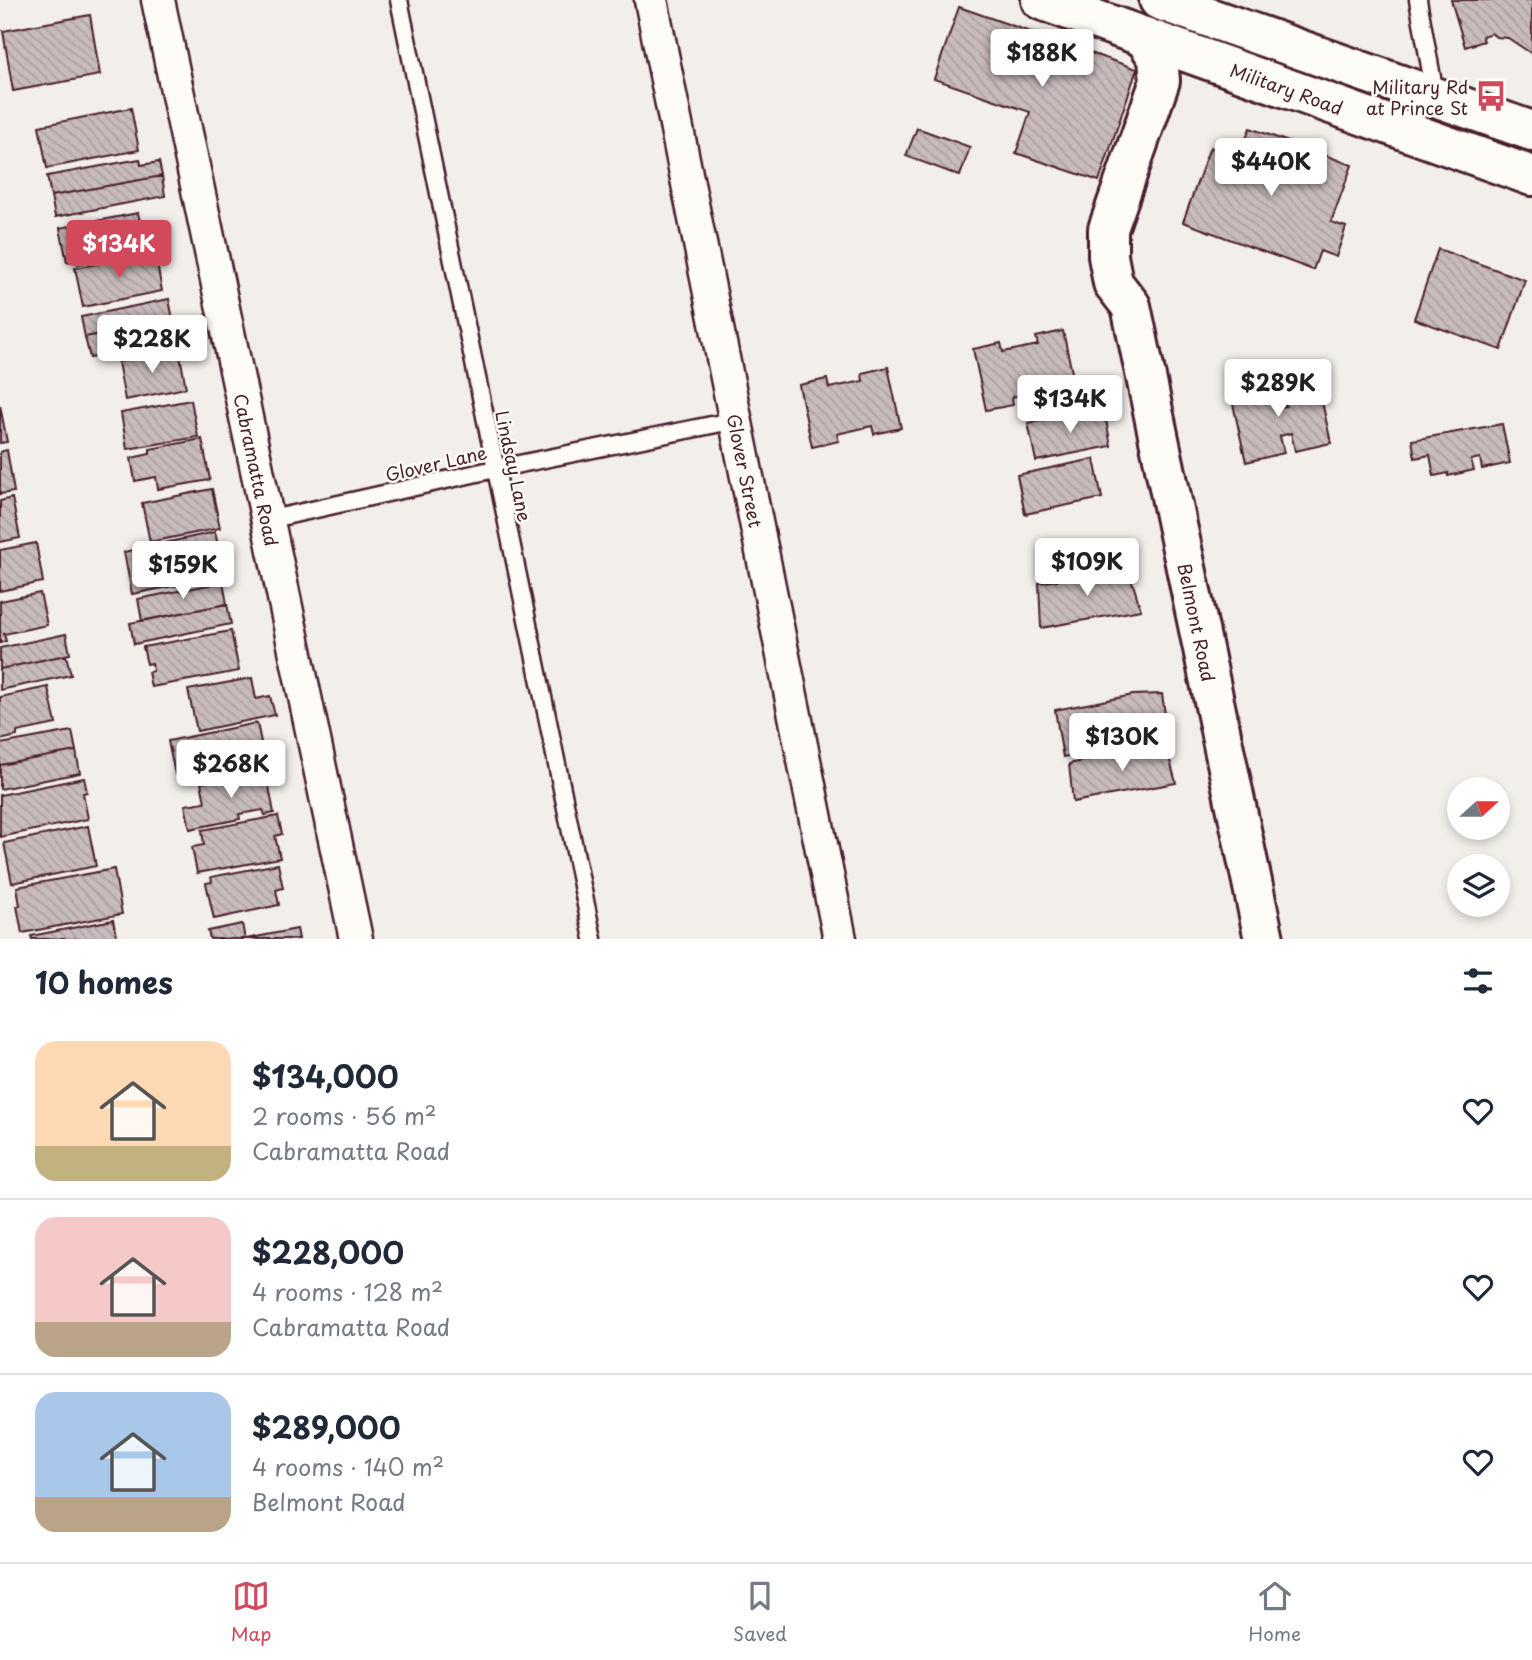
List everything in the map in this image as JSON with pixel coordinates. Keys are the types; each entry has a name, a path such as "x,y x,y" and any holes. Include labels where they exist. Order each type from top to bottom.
{"main road":[{"name":"Military Road","path":"1041,0 1532,176"},
{"path":"1159,0 1532,131"},
{"name":"Belmont Road","path":"1131,306 1138,280 1133,256 1134,230 1209,17"},
{"name":"Belmont Road","path":"1144,37 1158,58 1160,81 1108,229 1108,256 1113,282 1131,306 1264,939"}],"street":[{"name":"Cabramatta Road","path":"158,0 356,939"},
{"name":"Glover Street","path":"651,0 840,939"}],"lane":[{"name":"Lindsay Lane","path":"399,0 593,939"},
{"path":"1418,0 1435,96"},
{"name":"Glover Lane","path":"267,520 495,469 736,420"}],"building":[{"path":"1451,0 1532,0 1532,54 1508,38 1496,37 1491,33 1482,36 1484,41 1465,47"},
{"path":"959,7 1137,69 1099,181 1016,153 1030,112 934,79"},
{"path":"90,15 100,75 13,91 3,31"},
{"path":"131,108 139,150 47,168 39,126"},
{"path":"917,128 970,147 960,176 906,156"},
{"path":"1250,128 1352,165 1331,222 1346,227 1336,257 1320,251 1313,270 1183,222 1210,147 1224,153 1229,139 1244,144"},
{"path":"140,159 141,165 159,162 162,176 51,196 47,176"},
{"path":"162,176 165,196 55,217 51,196"},
{"path":"138,213 141,226 151,225 156,249 78,264 77,260 67,262 60,228"},
{"path":"1438,249 1525,280 1501,350 1414,319"},
{"path":"155,253 162,291 83,307 75,268"},
{"path":"169,299 173,320 85,337 81,317"},
{"path":"173,320 177,341 90,358 85,337"},
{"path":"1063,331 1076,391 1048,397 1046,390 1012,397 1013,405 986,410 973,349 1001,343 1003,352 1038,345 1036,337"},
{"path":"179,350 186,388 125,400 118,362"},
{"path":"888,367 901,428 874,434 872,426 837,434 839,441 812,447 799,385 827,379 829,388 863,381 862,373"},
{"path":"1267,377 1274,409 1286,406 1282,391 1318,383 1331,443 1295,451 1291,433 1280,436 1284,453 1246,462 1229,386"},
{"path":"191,400 198,437 127,449 121,413"},
{"path":"0,405 7,442 0,443"},
{"path":"1104,409 1111,446 1036,461 1028,423"},
{"path":"1502,424 1510,463 1482,469 1480,458 1471,460 1474,470 1434,476 1430,455 1415,458 1412,440"},
{"path":"202,439 210,480 158,489 156,477 135,481 131,458 150,454 150,449"},
{"path":"7,450 14,492 0,494 0,452"},
{"path":"1094,459 1102,498 1025,514 1017,475"},
{"path":"212,489 220,528 150,542 142,503"},
{"path":"12,498 20,538 0,542 0,501"},
{"path":"215,532 225,576 132,594 124,552"},
{"path":"36,543 43,582 0,591 0,550"},
{"path":"1128,568 1141,610 1041,628 1039,583"},
{"path":"223,582 227,604 142,621 138,599"},
{"path":"40,593 47,625 4,634 6,641 0,643 0,601"},
{"path":"227,604 231,624 134,644 130,623"},
{"path":"231,631 239,671 151,687 148,672 153,671 152,663 147,664 143,647"},
{"path":"66,634 70,654 0,669 0,648"},
{"path":"66,655 71,675 0,690 0,669"},
{"path":"252,678 256,699 270,696 275,715 197,731 188,690"},
{"path":"48,687 56,724 17,732 17,736 0,740 0,697"},
{"path":"1162,694 1168,734 1063,757 1055,710 1133,695"},
{"path":"257,723 265,762 204,774 203,769 175,774 168,741"},
{"path":"72,731 76,751 0,765 0,744"},
{"path":"1165,742 1176,783 1073,802 1069,764"},
{"path":"76,751 80,773 0,789 0,765"},
{"path":"266,771 274,813 265,815 263,810 239,814 240,819 190,829 185,805 205,802 201,783"},
{"path":"84,778 87,792 83,793 88,819 0,837 0,795"},
{"path":"278,816 282,834 275,836 280,858 197,873 192,847 204,845 202,830"},
{"path":"88,826 96,866 12,883 4,843"},
{"path":"278,864 283,888 276,890 279,905 214,919 206,883 212,882 211,877"},
{"path":"114,869 122,914 22,933 17,887"},
{"path":"113,920 117,939 32,939 31,936"},
{"path":"242,924 245,939 210,939 208,931"},
{"path":"297,929 299,939 246,939"}],"place":[{"name":"Military Rd at Prince St","path":"1491,96"}]}
